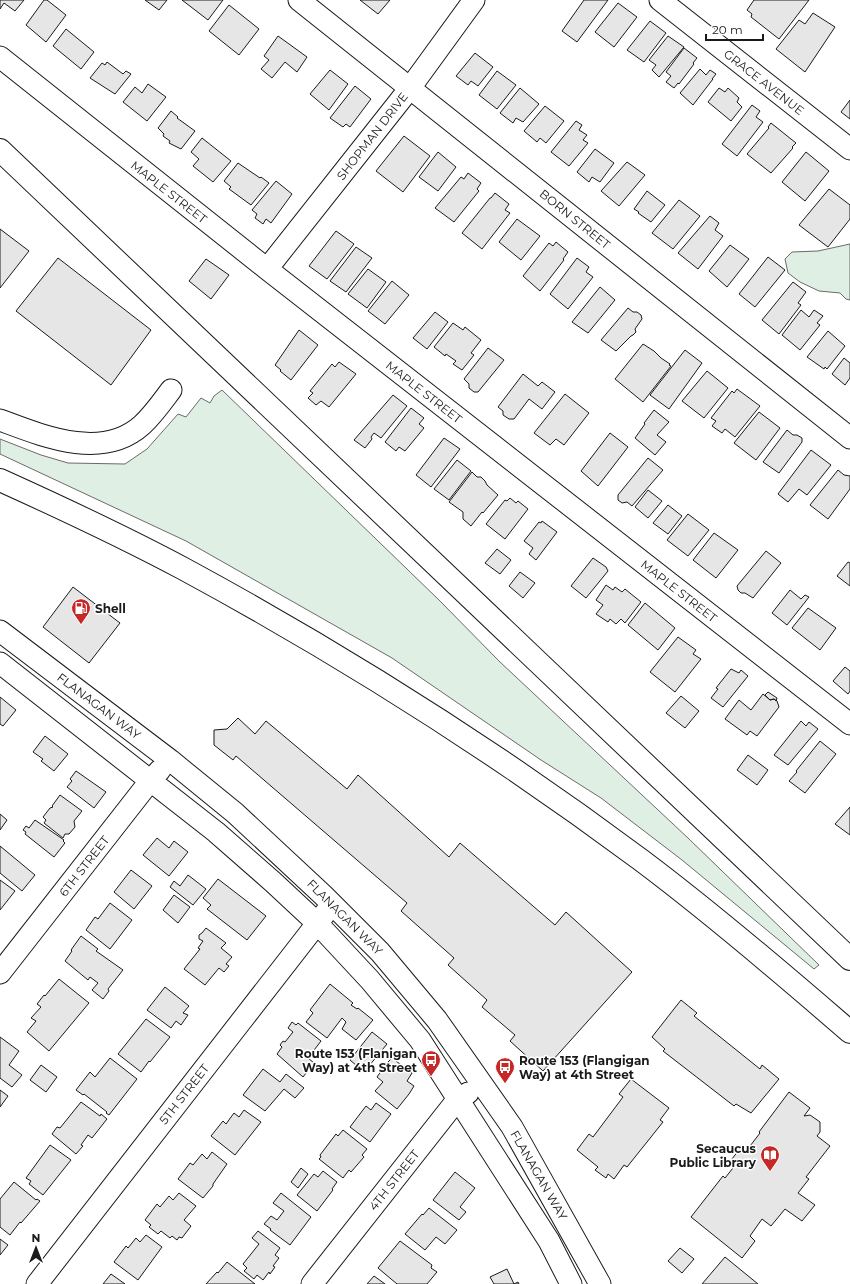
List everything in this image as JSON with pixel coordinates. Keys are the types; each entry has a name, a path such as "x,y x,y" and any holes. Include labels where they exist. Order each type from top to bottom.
{"highway":[{"path":"0,150 850,959"},
{"path":"0,480 91,522 247,604 351,664 446,724 556,798 648,865 722,923 850,1032"}],"street":[{"name":"BORN STREET","path":"299,0 850,438"},
{"name":"SHOPMAN DRIVE","path":"267,269 410,88 474,0"},
{"name":"GRACE AVENUE","path":"660,0 850,149"},
{"name":"MAPLE STREET","path":"0,57 267,269 850,724"},
{"path":"0,420 66,441 81,443 110,442 133,432 142,425 171,390"},
{"name":"FLANAGAN WAY","path":"0,631 170,760 235,813 333,904 380,952 437,1020 512,1127 600,1284"},
{"name":"FLANAGAN WAY","path":"0,663 216,832 317,922 370,980 420,1040 548,1241 571,1284"},
{"path":"65,715 83,694"},
{"name":"6TH STREET","path":"0,973 150,781 170,760"},
{"path":"242,855 258,834"},
{"name":"5TH STREET","path":"37,1284 317,922 333,904"},
{"path":"390,1004 410,987"},
{"name":"4TH STREET","path":"312,1284 457,1100 482,1084"}],"green space":[{"path":"850,244 850,300 846,299 840,293 819,291 800,282 788,273 785,259 792,252 818,251"},
{"path":"222,390 439,600 500,662 688,838 819,965 814,969 682,860 601,798 541,760 392,658 186,541 0,454 0,439 41,455 68,463 125,464 147,449 178,414 186,417 201,398 210,403 214,396"}],"building":[{"path":"0,0 24,0 15,11 4,3 0,9"},
{"path":"44,0 47,0 66,15 46,42 26,25"},
{"path":"145,0 167,0 159,10"},
{"path":"182,0 223,0 208,20"},
{"path":"360,0 390,0 378,14"},
{"path":"584,0 608,0 577,42 562,31"},
{"path":"754,0 809,0 779,39 751,17 752,14 747,10"},
{"path":"618,3 637,17 614,47 595,32"},
{"path":"229,5 259,29 239,55 209,31"},
{"path":"813,13 835,27 805,72 776,49 799,20 805,24"},
{"path":"650,21 666,33 644,62 627,50"},
{"path":"66,29 94,52 81,69 53,46"},
{"path":"278,36 307,57 297,72 285,62 272,78 261,69 269,60 264,56"},
{"path":"668,36 684,47 659,77 652,70 656,65 649,60"},
{"path":"684,48 697,58 679,84 678,83 674,88 666,82 671,76 666,72"},
{"path":"475,53 493,67 478,86 471,81 468,85 456,76"},
{"path":"107,62 123,74 126,71 131,74 115,94 90,78 102,63 105,65"},
{"path":"700,69 706,75 710,70 716,74 693,105 680,93"},
{"path":"330,70 348,84 329,110 310,94"},
{"path":"497,71 516,85 497,109 479,95"},
{"path":"148,84 166,97 147,121 123,102 135,87 142,93"},
{"path":"355,86 371,99 350,127 346,124 343,127 330,118"},
{"path":"520,88 539,104 523,122 516,118 513,123 500,113"},
{"path":"719,88 725,92 728,88 739,98 737,102 742,107 731,121 708,102"},
{"path":"850,100 850,119 841,112"},
{"path":"752,105 760,111 756,117 763,122 737,156 722,144"},
{"path":"545,106 564,121 546,143 540,138 537,142 524,131"},
{"path":"171,111 178,117 177,118 195,131 181,149 169,143 170,141 163,136 164,134 158,128"},
{"path":"576,121 582,125 579,130 587,135 583,140 588,143 569,166 551,152"},
{"path":"771,123 796,143 771,173 747,154 769,128 768,127"},
{"path":"404,136 430,156 403,192 376,171"},
{"path":"202,138 231,161 213,182 193,166 199,159 191,152"},
{"path":"595,149 614,163 600,182 592,177 589,182 577,172"},
{"path":"438,152 456,167 438,191 419,177"},
{"path":"806,152 829,171 805,201 782,182"},
{"path":"627,162 645,175 619,206 601,191"},
{"path":"238,163 269,183 251,205 229,189 231,187 224,181"},
{"path":"468,173 481,183 477,189 479,191 454,222 435,208 461,177 464,179"},
{"path":"276,181 292,194 271,223 266,219 263,224 255,218 257,214 252,210"},
{"path":"829,189 850,205 850,219 828,247 799,225"},
{"path":"647,191 665,205 651,222 634,209"},
{"path":"495,193 509,204 505,210 510,213 482,249 462,233"},
{"path":"679,200 700,216 673,249 652,233"},
{"path":"710,216 719,223 715,230 723,236 698,269 678,253"},
{"path":"517,219 540,236 521,260 499,242"},
{"path":"0,229 29,251 0,288"},
{"path":"336,231 354,244 327,279 309,266"},
{"path":"556,242 568,252 563,259 564,260 540,291 523,276 549,243 553,246"},
{"path":"730,245 749,259 727,287 709,271"},
{"path":"356,247 372,258 346,292 330,281"},
{"path":"768,257 785,270 755,307 739,294"},
{"path":"58,258 151,330 111,385 16,311"},
{"path":"577,258 589,267 586,272 593,277 568,309 550,294"},
{"path":"206,259 229,275 211,299 189,281"},
{"path":"368,269 386,282 367,308 348,294"},
{"path":"392,281 409,295 385,324 368,311"},
{"path":"793,282 806,292 798,303 801,305 779,334 762,320"},
{"path":"600,287 615,300 588,333 572,322"},
{"path":"628,308 641,315 642,319 635,329 636,332 616,351 601,340"},
{"path":"801,310 809,317 814,310 823,316 817,323 820,325 800,350 782,335"},
{"path":"435,312 448,322 427,349 413,338"},
{"path":"453,323 463,330 465,327 481,340 471,353 474,355 462,370 453,364 456,361 446,354 445,356 434,347"},
{"path":"299,330 318,345 291,380 275,365"},
{"path":"828,331 845,346 827,369 825,367 824,369 807,357"},
{"path":"643,344 654,351 671,366 643,402 615,379"},
{"path":"488,348 504,360 478,392 474,392 469,388 469,384 464,379"},
{"path":"685,350 702,363 669,409 650,395"},
{"path":"844,358 850,363 850,378 845,385 832,374"},
{"path":"339,362 356,374 329,407 321,401 316,405 308,398 313,393 310,391 332,364 335,367"},
{"path":"707,371 728,388 704,418 682,401"},
{"path":"523,374 538,386 542,382 555,392 542,409 529,399 514,419 509,419 503,415 503,411 498,407"},
{"path":"737,389 760,406 735,437 725,429 722,433 712,426 716,421 711,418 732,391 734,393"},
{"path":"565,394 589,413 564,445 556,439 550,445 534,433"},
{"path":"393,395 407,406 381,438 374,433 371,437 372,439 365,448 354,440"},
{"path":"411,408 424,418 419,424 424,428 405,451 399,447 396,451 385,442"},
{"path":"654,410 669,422 657,435 666,442 655,455 635,438"},
{"path":"759,412 780,428 756,460 734,443"},
{"path":"787,430 793,435 797,435 802,438 802,442 779,473 763,462"},
{"path":"610,433 628,447 598,486 581,471"},
{"path":"444,438 460,449 431,487 416,475"},
{"path":"811,450 831,465 807,495 799,489 788,502 778,494"},
{"path":"648,458 663,470 632,506 627,502 622,503 618,500 618,495"},
{"path":"457,460 471,471 449,500 434,489"},
{"path":"838,470 844,475 850,476 850,489 828,519 810,505"},
{"path":"472,472 477,477 481,477 498,495 471,526 463,519 463,512 449,502"},
{"path":"648,490 662,501 648,518 635,507"},
{"path":"510,498 516,503 518,501 528,509 505,539 486,524 505,500 507,501"},
{"path":"668,505 682,516 668,534 653,523"},
{"path":"688,514 709,530 688,556 667,540"},
{"path":"542,521 557,532 536,560 529,554 533,548 524,541 539,522 541,523"},
{"path":"714,533 738,550 716,578 693,560"},
{"path":"497,549 511,560 500,574 485,563"},
{"path":"766,551 781,563 753,598 745,593 741,593 737,586"},
{"path":"593,558 606,567 608,571 586,598 571,586"},
{"path":"848,562 850,563 850,586 837,576"},
{"path":"520,572 535,583 523,598 509,586"},
{"path":"606,585 613,590 615,587 622,592 625,589 641,602 625,623 621,619 616,624 610,619 608,622 596,614 603,605 596,600"},
{"name":"Shell","path":"73,587 120,623 89,663 43,627"},
{"path":"790,590 801,599 805,595 809,597 787,625 772,613"},
{"path":"645,603 675,628 658,650 628,625"},
{"path":"808,608 836,628 820,650 792,628"},
{"path":"678,637 696,650 693,654 701,659 675,692 650,672"},
{"path":"845,667 850,671 850,691 848,694 833,681"},
{"path":"731,669 739,673 741,670 748,676 723,707 711,698 718,689 716,688"},
{"path":"768,692 777,698 776,701 774,699 770,700 765,695"},
{"path":"763,694 770,700 774,699 777,701 779,707 757,736 750,731 747,735 725,719 739,700 751,710"},
{"path":"681,696 699,711 685,728 666,713"},
{"path":"0,697 16,710 3,726 0,724"},
{"path":"238,718 255,734 266,721 347,789 358,775 449,857 460,843 555,925 566,912 632,972 543,1071 510,1041 515,1035 482,1007 487,1000 448,965 454,958 401,911 407,903 236,756 233,760 214,745 214,730 227,729"},
{"path":"801,721 806,726 809,722 818,729 788,765 774,755"},
{"path":"45,736 68,754 54,771 41,761 43,759 33,752"},
{"path":"820,741 836,754 805,793 789,781"},
{"path":"748,755 768,770 757,785 737,770"},
{"path":"76,771 106,792 94,808 67,787 72,781 70,779"},
{"path":"60,795 82,811 74,821 75,827 69,834 65,834 63,838 44,823 46,820 43,817 50,808 53,807 52,806"},
{"path":"850,807 850,835 835,824"},
{"path":"0,814 7,820 0,830"},
{"path":"35,820 64,840 63,841 65,843 54,857 25,834 26,832 23,830 26,826 29,828"},
{"path":"157,838 169,848 174,841 188,852 169,876 143,855"},
{"path":"0,846 35,875 22,891 0,873"},
{"path":"131,870 152,886 134,909 114,892"},
{"path":"188,875 206,889 193,905 170,887 174,881 180,886"},
{"path":"218,879 266,916 247,940 207,909 211,905 203,898"},
{"path":"0,880 15,891 0,910"},
{"path":"174,895 190,907 178,923 163,910"},
{"path":"110,903 132,920 110,949 86,930 95,917 98,919"},
{"path":"206,928 226,943 221,948 232,957 226,964 229,966 224,972 219,968 205,985 184,969 200,949 198,948 203,941 199,939 199,935"},
{"path":"81,936 98,949 96,951 123,970 108,989 109,991 103,999 92,990 98,983 90,977 88,980 65,961"},
{"path":"59,979 89,1003 49,1051 27,1032 36,1021 31,1018 41,1007 37,1004"},
{"path":"330,984 353,1003 351,1005 357,1009 358,1008 373,1020 356,1040 342,1029 346,1022 342,1018 327,1038 306,1022 313,1013 310,1010"},
{"path":"165,987 189,1006 183,1013 188,1015 181,1025 176,1021 171,1028 147,1010"},
{"path":"681,1000 697,1013 694,1016 760,1069 762,1065 779,1079 751,1113 736,1104 734,1106 663,1051 665,1049 652,1037"},
{"path":"146,1019 170,1037 141,1072 118,1054"},
{"path":"292,1022 296,1025 298,1023 321,1041 308,1058 314,1063 303,1077 277,1054 282,1047 280,1045 283,1041 285,1042 293,1032 288,1028"},
{"path":"372,1032 387,1044 364,1072 350,1060"},
{"path":"0,1037 19,1051 9,1065 22,1075 12,1087 0,1078"},
{"path":"110,1058 137,1079 109,1115 84,1094 83,1095 76,1090 90,1072 95,1077"},
{"path":"392,1058 412,1073 407,1081 414,1086 397,1109 375,1091 383,1082 377,1077"},
{"path":"41,1065 57,1077 46,1092 30,1080"},
{"path":"263,1069 280,1082 286,1074 304,1088 295,1098 284,1089 265,1111 243,1095"},
{"path":"631,1079 669,1108 660,1120 663,1122 627,1167 624,1165 614,1179 608,1174 606,1178 595,1170 598,1167 577,1150 589,1134 593,1137 623,1097 619,1094"},
{"path":"0,1090 8,1096 0,1107"},
{"name":"Secaucus Public Library","path":"789,1092 810,1108 804,1116 810,1115 820,1122 820,1132 817,1136 830,1146 806,1177 809,1179 798,1193 815,1205 802,1221 785,1209 771,1226 762,1219 750,1236 755,1241 742,1258 691,1217 723,1176 725,1178 733,1168 728,1164 742,1146 747,1150"},
{"path":"81,1102 100,1116 101,1114 107,1119 92,1138 88,1135 81,1145 83,1146 76,1154 52,1134 57,1127 60,1128"},
{"path":"376,1103 391,1114 370,1142 350,1127 366,1106 371,1110"},
{"path":"244,1110 261,1122 235,1155 211,1136 223,1121 226,1124 234,1113 239,1117"},
{"path":"343,1130 367,1149 362,1155 364,1157 351,1172 349,1170 343,1178 319,1159 321,1157 320,1155 336,1134 338,1136"},
{"path":"50,1145 71,1160 43,1195 29,1184 31,1181 26,1178"},
{"path":"212,1152 227,1164 213,1186 203,1198 178,1179 190,1163 193,1165 202,1154 207,1159"},
{"path":"301,1168 308,1174 298,1188 291,1182"},
{"path":"323,1171 337,1182 332,1189 333,1190 317,1211 297,1195 314,1174 318,1177"},
{"path":"455,1172 475,1188 460,1207 466,1212 459,1220 433,1200"},
{"path":"14,1182 36,1200 37,1199 40,1201 10,1235 0,1227 0,1199"},
{"path":"179,1193 196,1206 184,1220 191,1226 182,1238 179,1237 177,1240 172,1236 170,1238 161,1231 158,1234 149,1227 151,1225 145,1220 157,1204 160,1207 169,1196 173,1200"},
{"path":"281,1193 311,1217 290,1245 264,1224 271,1216 277,1220 284,1211 273,1203"},
{"path":"429,1208 457,1230 445,1244 436,1237 425,1250 405,1234"},
{"path":"258,1231 280,1248 275,1255 279,1258 273,1266 275,1267 263,1280 257,1275 254,1279 244,1271 247,1268 243,1264 259,1244 252,1238"},
{"path":"146,1235 162,1247 138,1280 114,1262 126,1246 128,1248 136,1238 140,1242"},
{"path":"0,1239 8,1245 0,1255"},
{"path":"400,1241 432,1265 431,1268 437,1272 427,1284 397,1284 378,1268"},
{"path":"680,1248 694,1259 682,1273 668,1261"},
{"path":"725,1257 758,1284 702,1284"},
{"path":"227,1262 255,1284 206,1284"},
{"path":"507,1269 514,1284 494,1284 490,1277"},
{"path":"111,1274 125,1284 103,1284"},
{"path":"374,1276 385,1284 367,1284"}],"place":[{"name":"Shell","path":"81,625"},
{"name":"Route 153 (Flanigan Way) at 4th Street","path":"431,1077"},
{"name":"Route 153 (Flangigan Way) at 4th Street","path":"505,1084"},
{"name":"Secaucus Public Library","path":"770,1172"}]}
